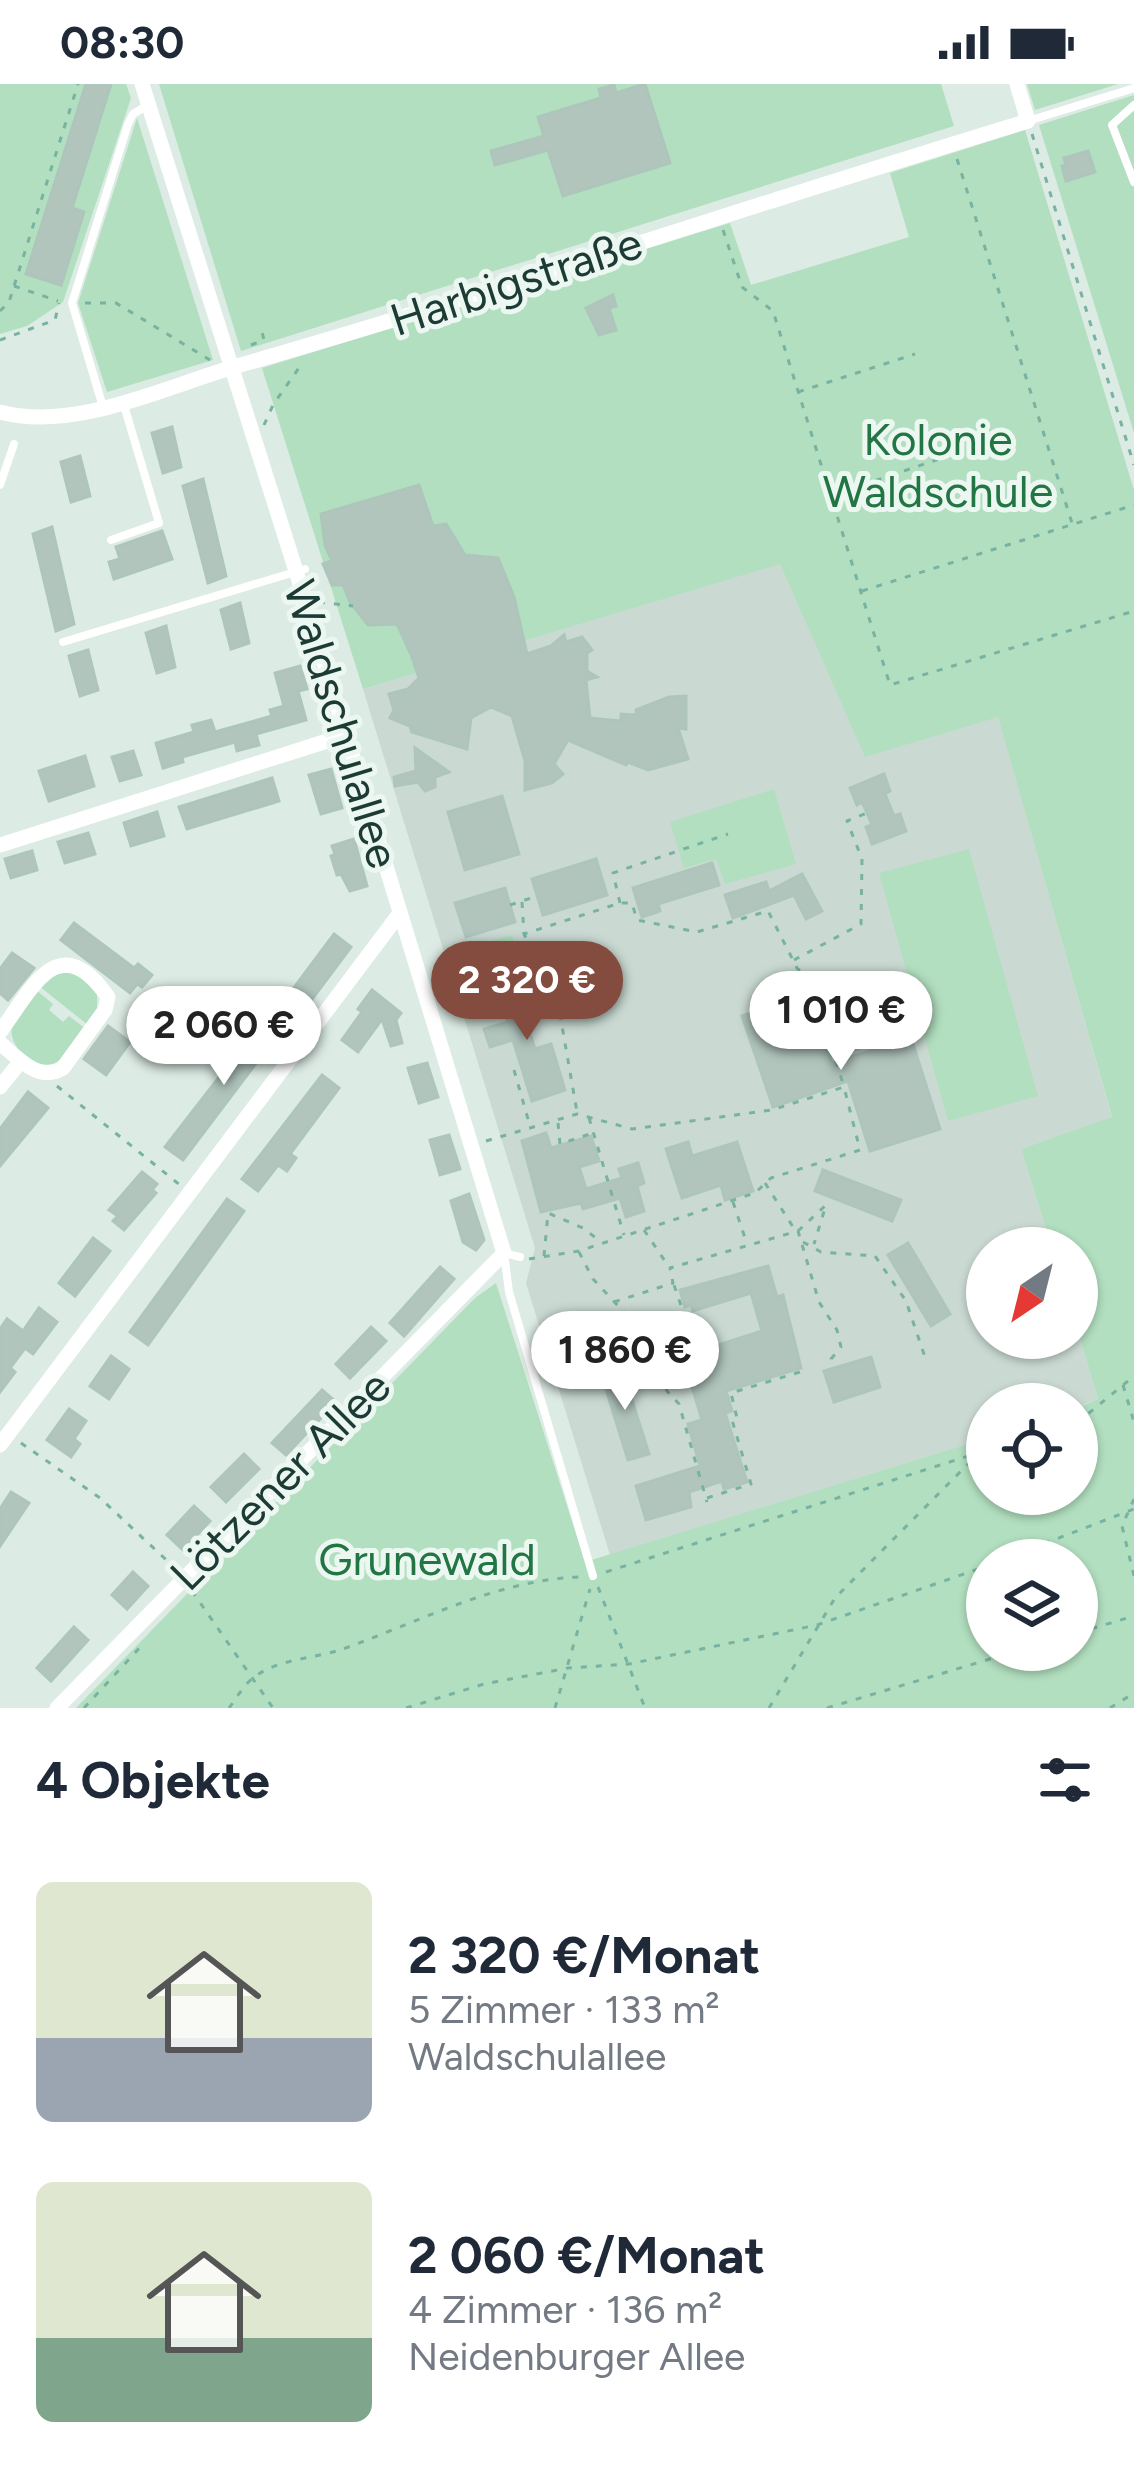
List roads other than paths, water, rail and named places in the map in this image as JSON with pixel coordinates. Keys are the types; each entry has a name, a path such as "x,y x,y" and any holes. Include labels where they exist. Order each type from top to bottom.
{"street":[{"name":"Waldschulallee","path":"142,84 222,366 256,443 301,570 305,600 400,913 512,1255"},
{"path":"1017,84 1028,121"},
{"name":"Harbigstraße","path":"0,412 47,420 103,407 222,366 316,344 623,252 718,217 1028,121"},
{"path":"0,845 346,735"},
{"path":"4,1439 400,913"},
{"path":"0,1032 46,970 60,962 74,964 108,997 105,1010 63,1068 53,1074 38,1073 0,1043"},
{"path":"0,1088 21,1061"},
{"name":"Lötzener Allee","path":"57,1708 512,1255"}],"lane":[{"path":"1028,121 1133,95"},
{"path":"1133,95 1112,125 1134,182"},
{"path":"103,407 72,303 130,118 148,105"},
{"path":"111,540 159,524 122,401"},
{"path":"0,485 14,443"},
{"path":"63,642 301,570"},
{"name":"Waldschulallee","path":"512,1255 509,1292 593,1576"}],"park label":[{"name":"Kolonie Waldschule","path":"938,465"},
{"name":"Grunewald","path":"427,1559"}]}
